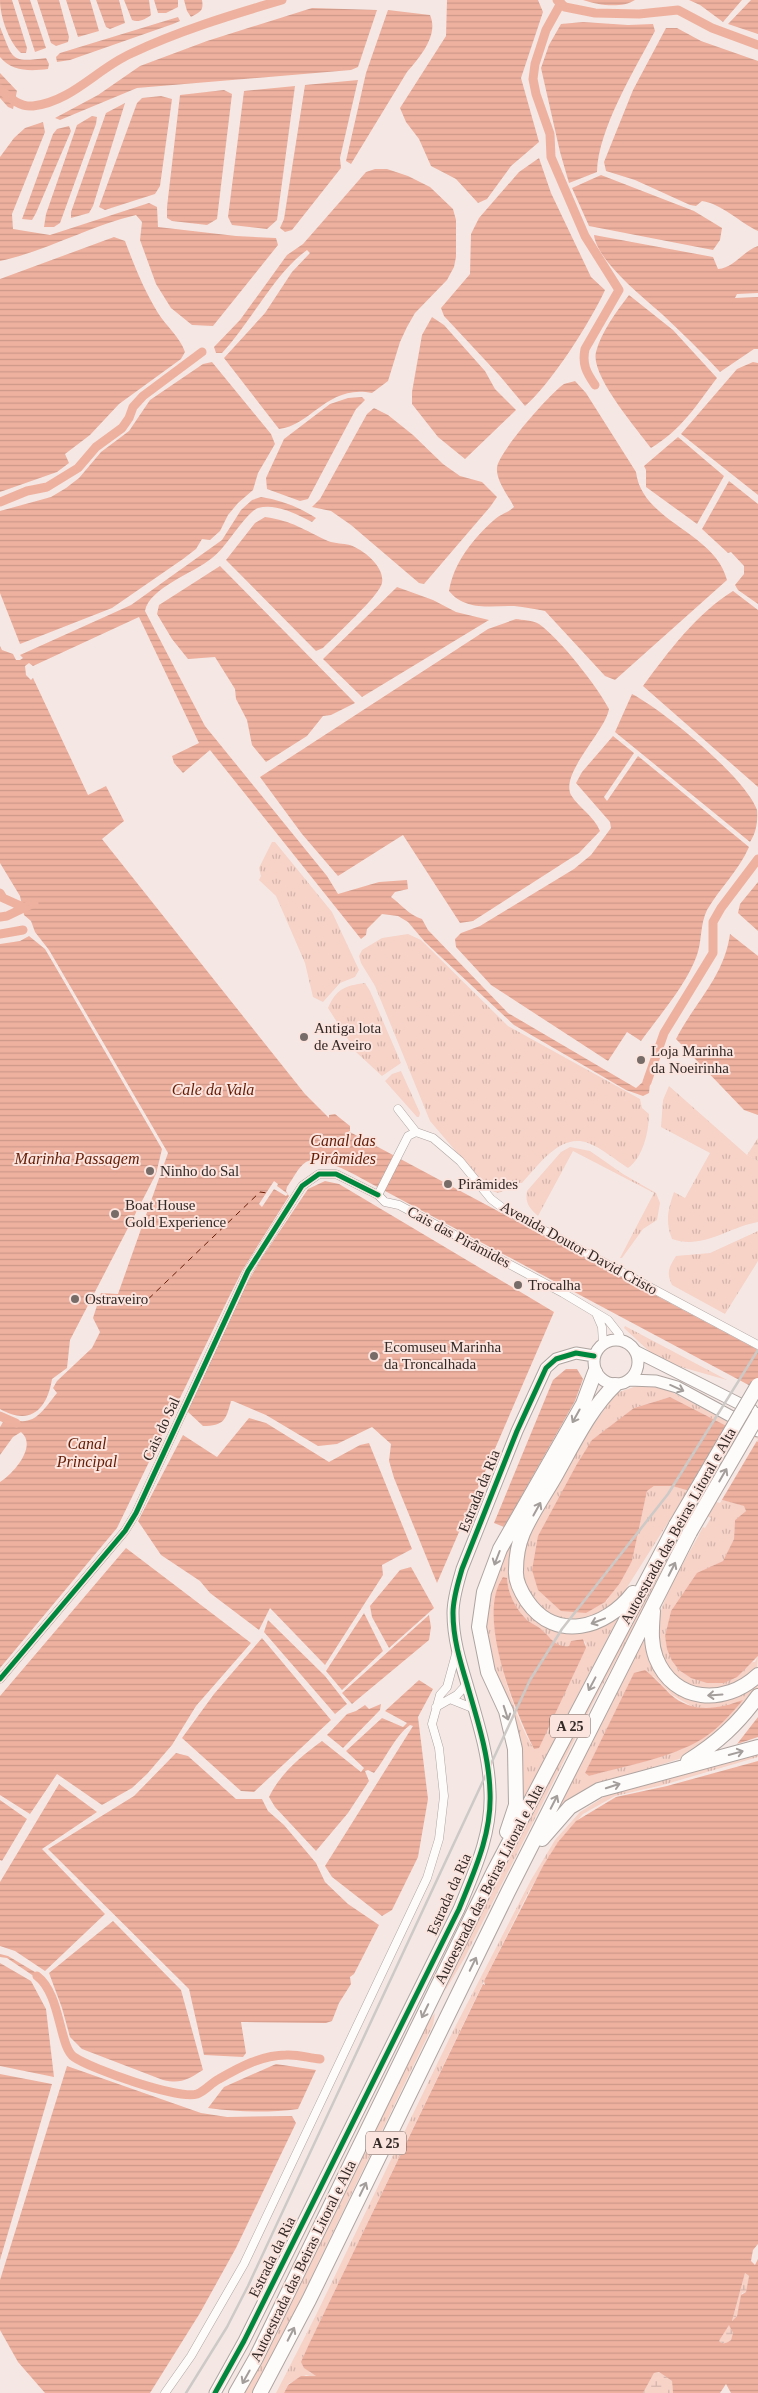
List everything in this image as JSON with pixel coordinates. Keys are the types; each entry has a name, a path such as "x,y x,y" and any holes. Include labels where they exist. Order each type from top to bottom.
{"highway":[{"path":"493,1873 516,1805 515,1749 506,1711 488,1672 479,1626 484,1592 500,1549 583,1404 595,1372"},
{"path":"615,1384 595,1410 575,1442 523,1533 517,1550 515,1572 521,1592 533,1609 550,1621 568,1627 588,1625 606,1618 623,1606 647,1579"},
{"name":"Autoestrada das Beiras Litoral e Alta","path":"236,2393 256,2358 493,1873 676,1525 758,1384"},
{"name":"Autoestrada das Beiras Litoral e Alta","path":"260,2393 309,2300 508,1892 690,1532 758,1414"},
{"path":"653,1606 651,1636 655,1656 668,1678 678,1686 690,1692 713,1696 738,1691 758,1675"},
{"path":"679,1767 714,1745 741,1719 758,1696"},
{"path":"508,1892 547,1831 570,1807 599,1790 758,1747"}],"street":[{"name":"Avenida Doutor David Cristo","path":"398,1109 416,1132 433,1138 460,1161 491,1198 504,1209 758,1345"},
{"path":"379,1193 408,1136 416,1132"},
{"name":"Cais das Pirâmides","path":"319,1174 336,1174 379,1193 384,1202 408,1209 563,1293 608,1320 619,1334 621,1340"},
{"name":"Cais do Sal","path":"0,1680 125,1531 136,1513 248,1271 302,1186 319,1174"},
{"path":"596,1314 602,1327 603,1344"},
{"path":"758,1414 635,1351 628,1343 621,1340 614,1340 603,1344 594,1356 595,1372 601,1379 615,1384 629,1380 656,1381 677,1387 758,1431"},
{"path":"629,1380 637,1368 638,1361 635,1351"},
{"name":"Estrada da Ria","path":"215,2393 244,2341 459,1909 479,1861 488,1824 490,1793 486,1755 457,1651 453,1613 456,1590 462,1569 517,1431 546,1368 556,1359 576,1354 594,1356"},
{"path":"165,2393 191,2356 244,2264 428,1878 439,1839 444,1796 438,1748 432,1724 440,1695 447,1687 457,1651"},
{"path":"447,1687 467,1684"},
{"path":"436,1707 457,1695 467,1684"},
{"path":"450,1699 474,1709"}],"green space":[{"path":"272,842 275,842 332,912 359,970 355,977 340,983 323,1002 313,997 305,963 276,896 259,880 261,876 259,868"},
{"path":"408,934 421,940 508,1026 640,1099 642,1108 649,1114 649,1121 644,1144 633,1164 628,1168 588,1143 568,1142 551,1152 522,1183 508,1183 506,1190 498,1193 489,1190 430,1121 375,986 361,963 359,956 362,950 382,938"},
{"path":"365,983 401,1063 382,1076 356,1052 328,1008 331,1001 342,989"},
{"path":"401,1071 420,1113 419,1117 385,1081 392,1074"},
{"path":"669,1086 747,1155 758,1161 758,1222 705,1240 683,1242 672,1239 668,1216 674,1192 685,1198 710,1153 661,1127 663,1100"},
{"path":"758,1138 758,1161 747,1155"},
{"path":"570,1147 590,1151 623,1174 656,1193 660,1203 657,1220 643,1229 622,1258 620,1258 654,1193 573,1151 538,1216 528,1205 527,1191 561,1152"},
{"path":"758,1231 758,1261 725,1314 672,1285 669,1270 676,1256 710,1253"},
{"path":"625,1326 727,1380 681,1367 650,1352 624,1328"},
{"path":"637,1386 655,1387 670,1391 758,1438 758,1442 670,1397 634,1408 606,1602 632,1561 647,1491 654,1486 672,1486 745,1506 746,1511 735,1520 734,1539 723,1561 697,1574 671,1611 665,1636 672,1661 679,1670 755,1662 758,1656 757,1668 742,1681 732,1686 716,1690 701,1689 687,1684 676,1676 667,1665 661,1652 658,1636 659,1620 665,1599 703,1527 705,1528 711,1518 681,1502 619,1600 594,1618 565,1621 542,1610 524,1586 521,1572 526,1538 574,1452 616,1393"},
{"path":"687,1518 691,1520 593,1703 464,1959 445,1991 448,1980 549,1778"},
{"path":"508,1547 513,1549 512,1559 545,1623 619,1616 522,1802 486,1633 488,1597","holes":["507,1578 513,1600 527,1620 561,1646 569,1646 571,1641 583,1639 586,1644 534,1749 520,1721 506,1683 497,1644 494,1613 495,1600 501,1579"]},
{"path":"645,1632 685,1694 756,1685 758,1687 738,1716 685,1757 607,1782 553,1818 572,1775","holes":["634,1674 653,1676 672,1695 693,1707 710,1709 742,1701 670,1752 589,1776 585,1773"]},
{"path":"758,1753 758,1757 663,1785 615,1796 583,1814 558,1842 528,1893 484,1981 310,2342 309,2372 317,2376 306,2375 288,2384 284,2393 276,2393 316,2315 453,2031 531,1880 555,1840 580,1812 607,1795"},
{"path":"435,2013 433,2025 276,2350 253,2393 242,2393 427,2023"},
{"path":"745,2273 749,2276 746,2292 742,2293 737,2316 732,2321"},
{"path":"729,2324 733,2333 731,2340 727,2343 722,2343 719,2341"},
{"path":"659,2372 672,2381 673,2393 643,2393 654,2373"}],"water":[{"path":"0,0 12,0 27,48 26,53 21,53 9,36"},
{"path":"18,0 30,0 46,48 35,52"},
{"path":"37,0 59,0 69,37 68,42 56,46 51,43"},
{"path":"66,0 90,0 99,31 78,37"},
{"path":"96,0 119,0 125,23 110,29 106,27"},
{"path":"124,0 149,0 151,15 142,20 132,20"},
{"path":"154,0 178,0 178,7 166,13 158,13"},
{"path":"184,0 202,0 202,9 191,17"},
{"path":"447,0 538,0 543,12 521,78 539,142 511,166 487,199 478,203 456,179 431,166 419,139 406,122 400,108 446,36"},
{"path":"583,0 635,0 623,4 602,5"},
{"path":"689,0 742,0 723,22 700,5"},
{"path":"751,0 758,0 758,34 728,24"},
{"path":"312,8 377,10 358,67 351,70 137,88 60,120 55,118 98,95 140,66 207,41"},
{"path":"388,10 430,15 432,30 427,45 407,72 351,164 346,161 366,73"},
{"path":"178,17 180,21 173,24 70,60 57,62 56,57 60,53"},
{"path":"583,22 628,25 653,24 655,31 628,81 611,119 599,155 597,172 569,183 541,68 549,45 561,24"},
{"path":"0,27 14,56 25,60 46,58 49,64 48,69 22,69 5,62 0,57"},
{"path":"666,28 677,28 701,41 758,61 758,231 717,206 702,201 696,206 690,205 635,180 606,171 604,162 633,90"},
{"path":"0,73 17,91 13,109 8,107 0,98"},
{"path":"358,80 340,158 341,168 292,230 285,232 280,228 284,219 305,85"},
{"path":"295,86 277,220 267,229 232,225 228,217 244,91"},
{"path":"224,90 232,94 217,219 207,225 172,221 167,218 167,207 180,95"},
{"path":"161,96 172,99 160,186 155,194 105,210 99,207 137,103 142,98"},
{"path":"125,103 93,206 89,213 71,218 71,212 106,113"},
{"path":"92,116 97,117 96,124 60,223 54,227 44,227 46,214 77,125"},
{"path":"43,122 45,132 12,214 13,229 50,235 149,203 157,207 158,227 236,236 276,238 278,245 213,326 192,325 171,308 156,284 140,240 142,222 136,215 102,225 17,257 0,261 0,157 14,138 25,128"},
{"path":"69,126 71,131 36,213 32,220 22,219 53,134 57,129"},
{"path":"539,158 551,193 591,277 605,290 570,351 546,383 525,406 444,316 441,308 470,274 471,234 479,218 519,172"},
{"path":"375,169 387,169 408,176 430,187 453,209 456,220 456,257 454,267 447,280 415,313 400,342 388,381 372,393 357,392 344,394 332,399 291,426 279,429 224,358 265,313 292,272 310,253 307,250 295,260 273,285 233,341 222,353 216,353 214,347 240,320 287,255 303,244 366,172"},
{"path":"601,175 694,211 722,228 720,240 713,250 589,226 572,188"},
{"path":"594,235 713,257 718,269 729,266 758,246 758,293 737,294 735,298 758,297 758,349 754,349 720,372 685,336 622,278 603,256"},
{"path":"114,237 125,241 153,304 161,318 180,341 185,352 181,359 119,404 90,435 65,454 69,463 57,472 0,492 0,279"},
{"path":"629,295 673,330 717,378 680,425 651,448 616,402 600,374 596,362 598,344 610,322"},
{"path":"432,317 444,325 485,371 495,389 516,410 465,459 438,437 412,404 412,392 422,335"},
{"path":"212,362 271,434 275,444 258,473 253,490 238,503 228,515 220,531 210,540 202,539 196,549 183,559 112,608 20,644 0,593 0,511 51,497 66,488 79,478 101,452 129,431 150,400 203,364"},
{"path":"753,362 758,363 758,495 681,434 737,369"},
{"path":"575,381 586,393 636,472 641,489 651,503 709,550 720,564 727,580 615,680 605,676 545,611 514,606 488,607 471,605 455,597 449,591 455,570 472,543 496,518 514,507 500,483 497,473 499,461 525,424 548,399 564,384"},
{"path":"362,397 365,400 356,409 308,499 300,501 267,489 266,478 284,439 330,404 348,398"},
{"path":"374,408 388,415 413,435 443,464 460,476 482,482 497,497 424,584 419,583 351,525 331,511 312,507 320,499 367,414"},
{"path":"678,437 724,476 697,524 646,487 646,470 644,466"},
{"path":"729,481 758,504 758,604 738,590 735,585 744,574 744,566 731,552 728,553 702,529"},
{"path":"261,497 290,504 316,518 312,522 279,508 258,508 248,516 218,553 204,564 163,588 148,603 145,611 205,726 327,876 338,894 379,882 407,880 408,889 395,892 391,897 409,912 422,919 428,930 508,1013 636,1088 644,1081 650,1083 649,1093 643,1096 626,1090 514,1025 425,942 408,922 398,916 382,914 367,929 366,935 361,939 210,750 183,773 174,763 172,756 199,743 139,617 33,666 29,663 25,666 26,675 31,680 33,678 88,795 106,786 124,821 102,839 305,1094 329,1118 329,1115 335,1114 350,1126 350,1131 348,1131 758,1350 758,1390 346,1170 314,1160 306,1162 298,1170 287,1187 286,1191 289,1196 242,1271 117,1528 0,1668 0,1482 17,1466 22,1459 27,1445 26,1438 21,1432 13,1437 0,1455 0,1427 6,1417 23,1421 30,1420 41,1413 57,1393 53,1388 57,1381 92,1348 100,1332 93,1318 101,1293 118,1294 168,1153 49,950 35,932 31,921 24,915 20,896 0,863 0,646 2,650 13,654 16,660 20,660 23,658 20,655 131,605 222,540 241,510 252,500"},
{"path":"265,517 291,523 334,543 356,547 377,565 380,571 382,583 373,597 323,648 316,651 226,560 255,523"},
{"path":"220,566 355,703 331,715 323,716 307,736 266,762 252,745 247,720 236,699 235,689 215,657 188,659 172,639 157,614 159,605"},
{"path":"397,587 433,600 456,612 489,620 362,697 323,659"},
{"path":"733,591 758,610 758,787 643,686 695,622"},
{"path":"516,619 537,623 548,631 596,688 609,709 600,729 577,764 569,786 571,795 594,821 600,831 579,853 473,921 460,923 403,835 338,876 302,834 260,777 488,629"},
{"path":"632,694 663,714 702,746 721,763 750,796 757,810 757,819 754,835 750,842 615,732"},
{"path":"613,736 634,753 604,797 607,801 638,756 749,847 707,910 703,921 697,955 680,988 641,1041 627,1032 608,1061 491,985 456,947 455,939 461,933 480,926 574,869 591,855 611,828 610,822 576,783 582,772"},
{"path":"758,882 758,931 738,913 740,904"},
{"path":"730,934 758,956 758,1115 744,1110 676,1039 722,963"},
{"name":"Marinha Passagem","path":"29,936 45,949 162,1149 156,1174 70,1340 67,1368 52,1379 50,1390 41,1407 28,1415 20,1416 0,1409 0,944 20,941"},
{"name":"Ecomuseu Marinha da Troncalhada","path":"325,1181 339,1184 554,1312 437,1583 394,1478 389,1461 391,1444 372,1427 337,1444 318,1446 266,1415 233,1401 231,1401 223,1421 216,1425 203,1426 187,1411 246,1285 261,1259 308,1189"},
{"path":"566,1369 577,1369 583,1379 575,1401 504,1527 494,1523 553,1380"},
{"path":"670,1397 758,1442 758,1656 737,1677 724,1683 707,1683 691,1678 679,1670 672,1661 667,1649 665,1636 671,1611 697,1573 723,1561 734,1539 735,1520 746,1511 744,1506 672,1486 654,1486 647,1491 632,1561 620,1583 605,1602 586,1613 561,1611 538,1590 532,1570 538,1536 592,1440 634,1408"},
{"path":"249,1418 266,1423 329,1462 360,1445 369,1443 412,1549 382,1565 383,1575 325,1665 270,1608 259,1630 210,1593 200,1581 161,1555 138,1521 183,1435 217,1457"},
{"path":"126,1548 251,1643 196,1706 172,1745 132,1788 102,1805 57,1774 30,1814 0,1795 0,1696"},
{"path":"411,1567 434,1608 389,1648 372,1617 370,1606 400,1570"},
{"path":"503,1577 507,1578 513,1600 527,1620 540,1628 557,1644 569,1646 571,1641 583,1639 586,1648 539,1748 534,1749 524,1729 508,1686 496,1637 494,1614 496,1594"},
{"path":"364,1613 383,1651 342,1690 326,1671"},
{"path":"429,1615 431,1627 429,1640 352,1704 342,1693"},
{"path":"268,1620 325,1676 347,1704 335,1714 264,1632"},
{"path":"262,1638 331,1720 254,1792 241,1791 182,1738 214,1694"},
{"path":"645,1670 670,1694 687,1705 705,1708 724,1706 743,1700 713,1731 690,1746 647,1761 589,1776 585,1773 634,1673"},
{"path":"419,1680 433,1689 418,1717 428,1799 418,1857 392,1910 382,1916 332,1877 325,1866 413,1726 410,1725 395,1741 374,1773 368,1770 365,1771 369,1781 348,1813 316,1851 275,1807 269,1797 279,1781 292,1766 322,1741 361,1772 364,1768 346,1751 382,1718 403,1727 407,1723 385,1711"},
{"path":"381,1704 380,1710 343,1748 327,1735 347,1714 365,1705 369,1709"},
{"path":"758,1717 758,1737 737,1744"},
{"path":"176,1753 188,1756 236,1799 262,1799 268,1811 284,1825 316,1863 325,1882 348,1904 379,1925 354,1974 350,1977 351,1984 339,2003 332,2021 326,2023 241,2022 246,2053 243,2057 204,2055 189,1989 48,1849 134,1796"},
{"path":"758,1761 758,2244 753,2250 751,2261 755,2265 758,2259 758,2393 731,2393 726,2384 720,2393 673,2393 672,2381 659,2372 654,2373 643,2393 284,2393 288,2385 301,2376 316,2376 304,2368 301,2362 310,2342 483,1984 485,1985 484,1981 543,1866 558,1842 576,1821 616,1797 667,1786","holes":["745,2273 749,2276 746,2292 741,2295 737,2316 732,2321","729,2325 733,2333 731,2340 722,2343 719,2341"]},
{"path":"59,1784 97,1812 42,1849 105,1914 45,1971 15,1951 0,1946 0,1882"},
{"path":"0,1800 27,1819 2,1861 0,1860"},
{"path":"113,1921 181,1990 203,2070 188,2079 175,2082 163,2080 82,2049 70,2037 49,1973"},
{"path":"0,1954 8,1956 40,1975 35,1977 7,1958 0,1957"},
{"path":"0,1963 31,1981 46,2009 54,2077 0,2066"},
{"path":"276,2064 316,2070 298,2109 253,2112 208,2108 224,2087"},
{"path":"67,2066 201,2113 227,2117 292,2116 296,2123 236,2248 200,2313 150,2393 45,2393 18,2362 0,2330 0,2280"},
{"path":"0,2074 52,2084 0,2260"}],"pier":[{"path":"274,1181 278,1184 277,1186 288,1194 286,1196 274,1189 262,1207 259,1204"},
{"path":"727,1424 758,1439 720,1503 686,1493"}],"waterway":[{"path":"0,89 7,96 23,105 33,106 47,103 72,92 118,60 148,46 205,24 282,0"},
{"path":"557,0 565,7 595,13 639,14 678,10 712,28 758,45"},
{"path":"561,3 546,30 535,64 533,79 536,94 550,134 551,157 585,236 619,290 585,349 584,359 586,368 595,385"},
{"path":"0,502 27,491 47,487 78,468 96,447 122,428 129,418 133,407 143,396 202,352"},
{"path":"647,1082 664,1033 713,953 713,922 721,908 758,859"},
{"path":"0,893 3,898 23,907"},
{"path":"0,917 7,916 34,903"},
{"path":"0,934 23,930"},
{"path":"0,1416 16,1423"},
{"path":"37,1976 45,1984 51,1995 65,2043 74,2057 116,2076 155,2088 187,2095 197,2094 216,2081 260,2059 290,2055 320,2059"}],"ferry route":[{"path":"131,1300 141,1306 260,1192 267,1193"}],"railway":[{"path":"186,2393 227,2327 248,2286 530,1680 562,1629 668,1494 758,1350"}],"cycle path":[{"path":"0,1679 125,1531 136,1513 248,1271 302,1186 319,1174 336,1174 378,1195"},
{"path":"215,2393 244,2341 459,1909 476,1867 488,1823 490,1808 489,1778 482,1737 459,1658 453,1622 456,1591 462,1569 517,1431 546,1368 556,1359 576,1353 594,1356"}],"place":[{"name":"Antiga lota de Aveiro","path":"304,1037"},
{"name":"Loja Marinha da Noeirinha","path":"641,1060"},
{"name":"Ninho do Sal","path":"150,1171"},
{"name":"Pirâmides","path":"448,1184"},
{"name":"Boat House Gold Experience","path":"115,1214"},
{"name":"Trocalha","path":"518,1285"},
{"name":"Ostraveiro","path":"75,1299"},
{"name":"Ecomuseu Marinha da Troncalhada","path":"374,1356"}],"water label":[{"name":"Cale da Vala","path":"213,1089"},
{"name":"Canal das Pirâmides","path":"343,1149"},
{"name":"Canal Principal","path":"87,1452"}]}
